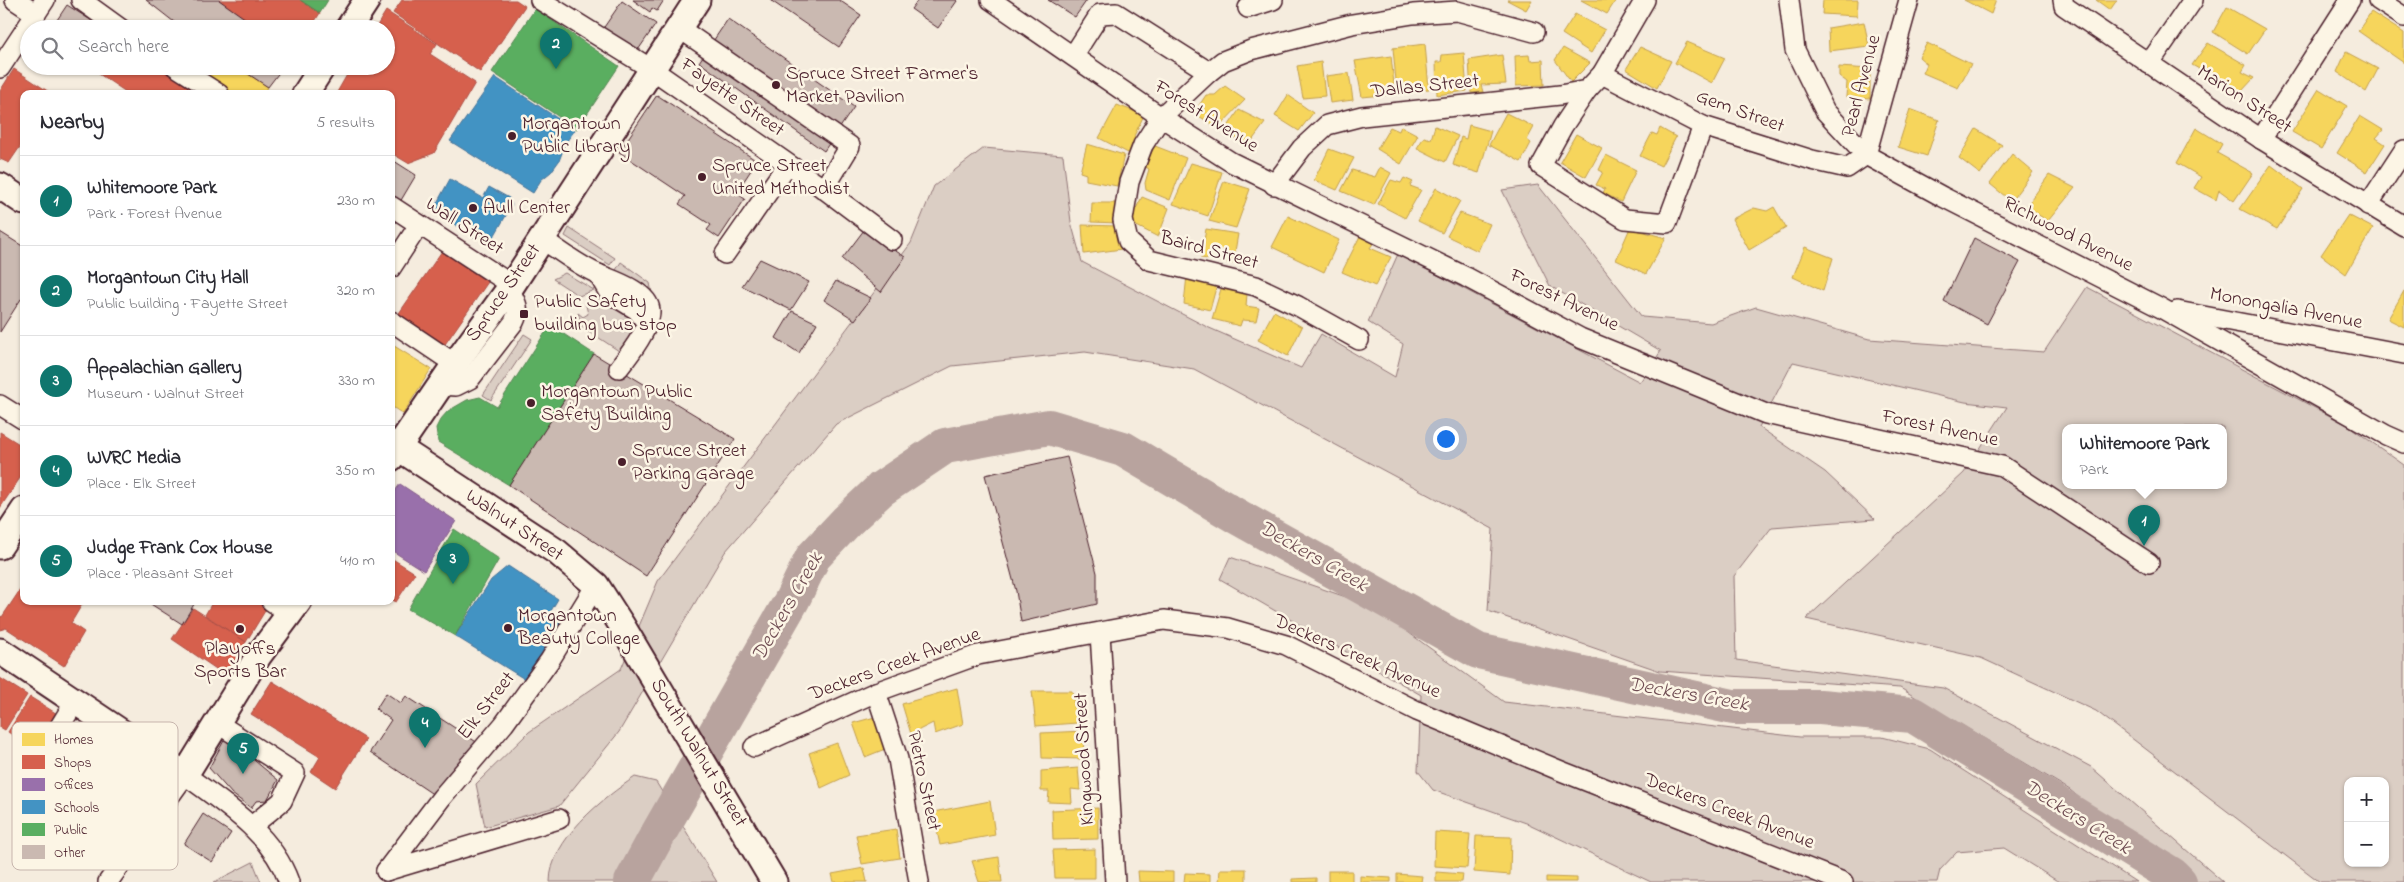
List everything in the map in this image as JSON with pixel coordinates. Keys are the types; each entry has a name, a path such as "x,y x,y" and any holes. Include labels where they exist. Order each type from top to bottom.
{"main road":[{"path":"354,20 367,0"},
{"name":"Spruce Street","path":"395,449 511,287 697,0"},
{"path":"308,90 317,75"},
{"path":"0,186 20,199"},
{"name":"Walnut Street","path":"395,451 557,552 596,585 622,624"},
{"path":"3,534 20,515"},
{"path":"178,771 185,776 287,606"},
{"name":"South Walnut Street","path":"622,624 774,882"},
{"path":"0,650 108,722"}],"street":[{"path":"15,0 40,7 31,20"},
{"path":"82,0 109,20"},
{"name":"Fayette Street","path":"540,0 653,70 824,189 892,240"},
{"name":"Forest Avenue","path":"991,0 1231,162 1274,185 1466,277 1580,338 1766,414 2002,466 2149,563"},
{"path":"1248,8 1273,0"},
{"path":"1645,0 1602,74 1588,90 1563,126 1541,166 1625,219 1667,222 1703,126"},
{"name":"Richwood Avenue","path":"1789,0 1795,50 1824,111 1866,155 1943,197 2161,308 2386,435 2404,443"},
{"name":"Pearl Avenue","path":"1866,155 1909,0"},
{"path":"2149,64 2193,0"},
{"path":"2261,139 2350,0"},
{"path":"2378,0 2404,17"},
{"name":"Marion Street","path":"2063,3 2149,64 2261,139 2404,226"},
{"name":"Baird Street","path":"1359,340 1298,306 1256,286 1149,260 1128,241 1122,220 1129,182 1143,145 1162,117 1209,72 1223,61 1251,50 1352,24 1459,5 1534,32"},
{"path":"1073,56 1100,14 1116,13 1209,72"},
{"path":"679,28 850,146 824,189"},
{"path":"0,68 20,38"},
{"name":"Gem Street","path":"1602,74 1703,126 1812,160 1847,168 1866,155"},
{"path":"189,75 213,90"},
{"name":"Dallas Street","path":"1274,185 1302,148 1327,126 1362,116 1560,95 1588,90"},
{"path":"2368,205 2404,150"},
{"path":"724,254 787,165"},
{"name":"Wall Street","path":"395,209 511,287"},
{"path":"395,262 419,225"},
{"path":"542,239 598,274 609,293 636,310 646,322 643,335 619,368"},
{"path":"440,385 456,386 470,379 514,322 519,306 511,287"},
{"name":"Monongalia Avenue","path":"2161,308 2404,354"},
{"path":"395,324 454,364"},
{"path":"0,405 20,418"},
{"name":"Elk Street","path":"559,819 386,871 442,797 504,724 550,660 596,585"},
{"name":"Deckers Creek Avenue","path":"754,747 876,692 978,655 1164,620 1228,628 1286,645 1418,711 1561,771 1843,882"},
{"name":"Kingwood Street","path":"1100,633 1115,882"},
{"name":"Pietro Street","path":"876,692 898,759 920,882"},
{"path":"63,722 76,700"},
{"path":"217,723 295,773 282,801 255,830"},
{"path":"178,786 185,776 222,801 255,830 284,867 290,882"},
{"path":"108,882 117,870"}],"shaded area":[{"path":"984,148 1063,155 1071,222 1082,262 1207,327 1301,368 1321,334 1395,377 1403,344 1368,322 1398,254 1640,382 1661,351 1550,286 1502,190 1538,185 1642,317 1711,323 1756,307 1869,339 2044,352 2087,287 2349,426 2404,465 2404,882 2320,882 2096,711 1981,658 1806,619 1964,473 2007,407 1965,402 1793,362 1759,427 1825,472 1875,519 1772,527 1734,576 1736,660 1943,688 2091,767 2223,882 2180,882 2070,790 1900,688 1660,671 1488,611 1493,529 1194,369 1085,352 952,366 836,424 725,552 619,732 559,806 485,827 476,784 529,732 621,669 658,581 911,243 934,186"},
{"path":"569,228 615,258 610,265 565,236"},
{"path":"621,262 650,283 652,293 616,270"},
{"path":"565,273 594,290 579,296 553,279"},
{"path":"603,296 627,311 633,320 633,331 619,351 581,326 578,313 583,317 588,314 585,301"},
{"path":"524,334 532,339 491,400 483,395"},
{"path":"1230,557 1372,606 1504,702 1800,737 1882,737 1930,749 2136,882 2059,882 2004,848 1957,852 1940,870 1937,882 1651,882 1529,824 1433,790 1418,771 1421,695 1220,579"},
{"path":"635,777 656,782 717,882 550,882 552,866 568,836 594,808"},
{"path":"253,862 261,882 214,882"}],"building: Homes":[{"path":"1507,0 1532,0 1526,10"},
{"path":"1581,0 1616,0 1607,14"},
{"path":"1823,0 1858,0 1857,16 1822,14"},
{"path":"1964,0 1996,0 1991,14"},
{"path":"2096,0 2117,0 2110,10"},
{"path":"2227,7 2265,29 2248,54 2213,32"},
{"path":"2371,12 2404,33 2404,63 2358,31"},
{"path":"1575,14 1605,30 1591,53 1562,34"},
{"path":"1864,22 1869,46 1829,51 1828,28"},
{"path":"1687,42 1725,58 1712,83 1675,63"},
{"path":"1927,43 1971,64 1958,88 1923,73 1927,64 1919,57"},
{"path":"2208,43 2246,65 2242,72 2254,78 2241,92 2192,65"},
{"path":"1425,44 1429,89 1397,92 1393,48"},
{"path":"1640,47 1671,61 1657,88 1626,69"},
{"path":"1563,48 1590,63 1571,82 1555,60"},
{"path":"2346,52 2378,69 2366,92 2337,72"},
{"path":"1464,53 1467,91 1437,95 1436,62 1441,62 1442,55"},
{"path":"1502,55 1506,84 1481,85 1483,92 1471,93 1469,60"},
{"path":"1529,55 1530,61 1543,60 1544,85 1516,86 1515,56"},
{"path":"1391,56 1395,94 1362,97 1355,61"},
{"path":"1321,62 1325,96 1303,98 1297,66"},
{"path":"1839,67 1870,69 1870,99 1846,97 1847,82 1839,76"},
{"path":"1349,73 1353,100 1330,103 1326,76"},
{"path":"250,75 268,87 266,90 221,90 198,76"},
{"path":"1225,86 1245,100 1218,128 1194,113 1206,95 1215,95"},
{"path":"2319,89 2347,106 2321,149 2292,132"},
{"path":"1288,95 1313,113 1299,131 1275,116"},
{"path":"1117,105 1144,115 1134,136 1139,140 1130,154 1099,138"},
{"path":"1910,109 1939,120 1927,156 1898,147"},
{"path":"1239,110 1265,123 1248,146 1225,131"},
{"path":"1506,113 1534,127 1527,140 1531,143 1521,162 1489,145"},
{"path":"2360,116 2383,130 2376,138 2385,144 2367,172 2337,153"},
{"path":"1469,125 1491,131 1479,173 1453,165 1461,137 1466,139"},
{"path":"1401,126 1418,135 1401,164 1377,149 1390,127 1399,131"},
{"path":"1435,126 1458,136 1445,162 1417,148 1424,137 1431,139"},
{"path":"1660,128 1676,137 1661,166 1640,156 1652,133 1657,135"},
{"path":"2196,128 2222,144 2217,153 2253,173 2234,201 2219,190 2216,200 2194,188 2201,177 2177,163"},
{"path":"1976,129 2002,145 1980,174 1959,158"},
{"path":"1576,134 1602,148 1586,177 1560,162"},
{"path":"1087,144 1124,155 1117,186 1086,180 1086,174 1080,172"},
{"path":"1155,146 1186,158 1170,200 1146,190 1145,183 1149,169 1144,166"},
{"path":"1329,149 1354,158 1337,190 1314,180"},
{"path":"2012,154 2033,172 2011,201 1990,184"},
{"path":"1606,155 1636,170 1621,202 1603,193 1605,189 1596,185 1603,172 1599,170"},
{"path":"1191,163 1222,172 1208,216 1173,204"},
{"path":"2271,165 2303,189 2277,229 2240,209"},
{"path":"1380,167 1391,173 1374,205 1341,191 1352,170 1375,177"},
{"path":"2049,175 2075,188 2048,221 2026,207"},
{"path":"1404,178 1413,182 1410,186 1421,190 1405,218 1378,204 1391,180 1401,183"},
{"path":"1224,181 1250,189 1236,228 1209,221"},
{"path":"1436,188 1460,201 1442,233 1418,221"},
{"path":"1142,197 1169,208 1158,237 1129,222"},
{"path":"1092,203 1120,203 1118,223 1091,222"},
{"path":"1774,207 1786,228 1749,250 1732,219 1754,208 1767,211"},
{"path":"1460,213 1490,224 1478,251 1447,236"},
{"path":"2348,215 2373,228 2346,274 2321,255"},
{"path":"1288,216 1339,240 1324,272 1272,247"},
{"path":"1082,225 1118,226 1122,249 1084,254"},
{"path":"1630,228 1666,238 1646,274 1616,260"},
{"path":"1206,229 1238,234 1233,263 1201,258"},
{"path":"1360,236 1374,242 1370,248 1391,257 1375,286 1342,272"},
{"path":"1805,247 1833,258 1823,291 1793,277"},
{"path":"1187,275 1217,284 1210,310 1184,304"},
{"path":"1221,289 1247,294 1246,306 1259,308 1256,321 1242,320 1240,326 1212,319"},
{"path":"2404,291 2404,327 2388,319"},
{"path":"1274,311 1302,327 1288,356 1258,340"},
{"path":"395,346 431,369 403,414 395,409"},
{"path":"957,688 963,724 935,734 933,723 911,734 902,704"},
{"path":"1032,691 1072,691 1077,723 1036,726"},
{"path":"875,717 885,749 865,757 853,723"},
{"path":"1084,731 1083,759 1042,758 1041,733"},
{"path":"837,743 849,775 821,788 809,753"},
{"path":"1078,768 1080,790 1071,789 1072,803 1048,802 1049,791 1041,791 1041,771"},
{"path":"990,801 995,835 940,845 933,812"},
{"path":"1098,808 1098,839 1053,840 1052,810"},
{"path":"896,829 900,858 862,864 856,835"},
{"path":"1435,832 1470,834 1467,868 1434,866"},
{"path":"1476,836 1511,837 1510,875 1474,872"},
{"path":"1095,849 1095,878 1055,878 1053,850"},
{"path":"999,857 1002,882 979,882 972,861"},
{"path":"864,868 867,882 834,882 832,874"},
{"path":"1220,869 1246,869 1246,882 1219,882"},
{"path":"1138,871 1173,872 1173,882 1139,882"},
{"path":"1328,871 1352,871 1352,882 1328,882"},
{"path":"1436,872 1463,874 1462,882 1436,882"},
{"path":"1185,873 1210,874 1210,882 1184,882"},
{"path":"1397,874 1422,876 1421,882 1397,882"},
{"path":"1360,876 1391,878 1391,882 1360,882"},
{"path":"1546,877 1577,878 1577,882 1546,882"},
{"path":"1316,878 1316,882 1292,882 1292,879"}],"building: Shops":[{"path":"219,0 300,0 320,13 316,20 247,20"},
{"path":"402,0 516,0 525,6 480,72 393,13"},
{"path":"386,11 437,44 430,54 475,83 434,153 408,163 395,155 395,90 338,90 347,75 395,75 395,20 380,20"},
{"path":"14,69 20,75 23,75 46,90 20,90 20,147 9,163 0,159 0,91"},
{"path":"100,75 176,75 198,90 123,90"},
{"path":"442,251 488,282 441,350 395,319"},
{"path":"0,432 20,444 20,478 0,508"},
{"path":"395,560 415,573 395,601"},
{"path":"20,590 20,605 82,605 71,623 84,632 64,666 6,628 0,630 0,616 2,617"},
{"name":"Playoffs Sports Bar","path":"211,605 268,606 246,642 205,615"},
{"path":"193,608 246,642 225,675 172,639"},
{"path":"0,678 27,695 5,730 0,727"},
{"path":"272,681 366,739 335,788 311,772 320,757 251,714"},
{"path":"30,697 62,717 59,722 14,722"},
{"path":"12,726 12,735 8,732"}],"building: Offices":[{"path":"400,484 456,521 424,571 395,553 395,491"}],"building: Schools":[{"name":"Morgantown Public Library","path":"495,77 575,130 566,142 559,161 551,172 541,180 533,193 450,141"},
{"name":"Aull Center","path":"450,179 483,198 489,187 509,198 512,205 492,240 487,236 475,238 433,210"},
{"name":"Morgantown Beauty College","path":"508,566 558,599 549,614 561,622 553,634 559,640 526,680 455,636 491,580"}],"building: Public":[{"path":"300,0 328,0 320,13"},
{"path":"535,9 619,66 577,129 492,72"},
{"name":"Morgantown Public Safety Building","path":"550,325 594,354 509,485 438,442 436,428 448,411 467,400 480,397 497,407"},
{"path":"454,529 499,559 455,636 408,609"}],"building: Other":[{"path":"146,0 219,0 247,20 172,20"},
{"path":"633,0 664,0 657,11 652,8 650,12"},
{"path":"770,0 839,0 861,15 839,47"},
{"path":"918,0 957,1 938,28 911,9"},
{"path":"1048,0 1087,0 1075,17"},
{"path":"622,1 656,24 636,53 600,33"},
{"path":"67,5 91,20 57,20"},
{"name":"Spruce Street Farmer's Market Pavilion","path":"728,19 854,107 824,151 699,62"},
{"path":"250,75 277,75 268,87"},
{"name":"Spruce Street United Methodist","path":"657,95 757,161 736,193 745,199 719,238 707,230 711,225 679,204 685,196 619,152"},
{"path":"395,162 416,175 397,207 395,206"},
{"path":"864,230 905,257 881,292 842,259"},
{"path":"0,232 20,244 20,301 0,332"},
{"path":"1974,238 2020,262 1987,324 1944,301"},
{"path":"760,259 809,282 791,310 742,286"},
{"path":"836,281 871,298 855,320 824,300"},
{"path":"792,311 817,323 799,353 776,338"},
{"name":"Spruce Street Parking Garage","path":"594,354 735,439 646,576 509,485"},
{"path":"1067,457 1097,573 1097,604 1021,622 1016,591 985,475"},
{"path":"152,605 194,605 182,624"},
{"path":"386,693 401,703 406,696 481,745 437,797 370,752 391,720 376,709"},
{"path":"226,737 278,780 267,800 256,801 251,808 232,794 209,768"},
{"path":"203,814 231,833 212,862 184,844"}],"waterway":[{"name":"Deckers Creek","path":"632,882 792,600 813,557 881,489 945,446 1049,427 1123,449 1238,517 1478,651 1733,707 1820,707 1913,715 2172,875 2179,882"}],"place":[{"name":"Morgantown City Hall","path":"556,69"},
{"name":"Spruce Street Farmer's Market Pavilion","path":"776,85"},
{"name":"Morgantown Public Library","path":"512,136"},
{"name":"Spruce Street United Methodist","path":"702,177"},
{"name":"Aull Center","path":"473,208"},
{"name":"Public Safety building bus stop","path":"524,314"},
{"name":"Morgantown Public Safety Building","path":"531,403"},
{"name":"Spruce Street Parking Garage","path":"622,462"},
{"name":"Whitemoore Park","path":"2144,546"},
{"name":"Appalachian Gallery","path":"453,584"},
{"name":"Morgantown Beauty College","path":"508,628"},
{"name":"Playoffs Sports Bar","path":"240,629"},
{"name":"WVRC Media","path":"425,748"},
{"name":"Judge Frank Cox House","path":"243,774"}]}
